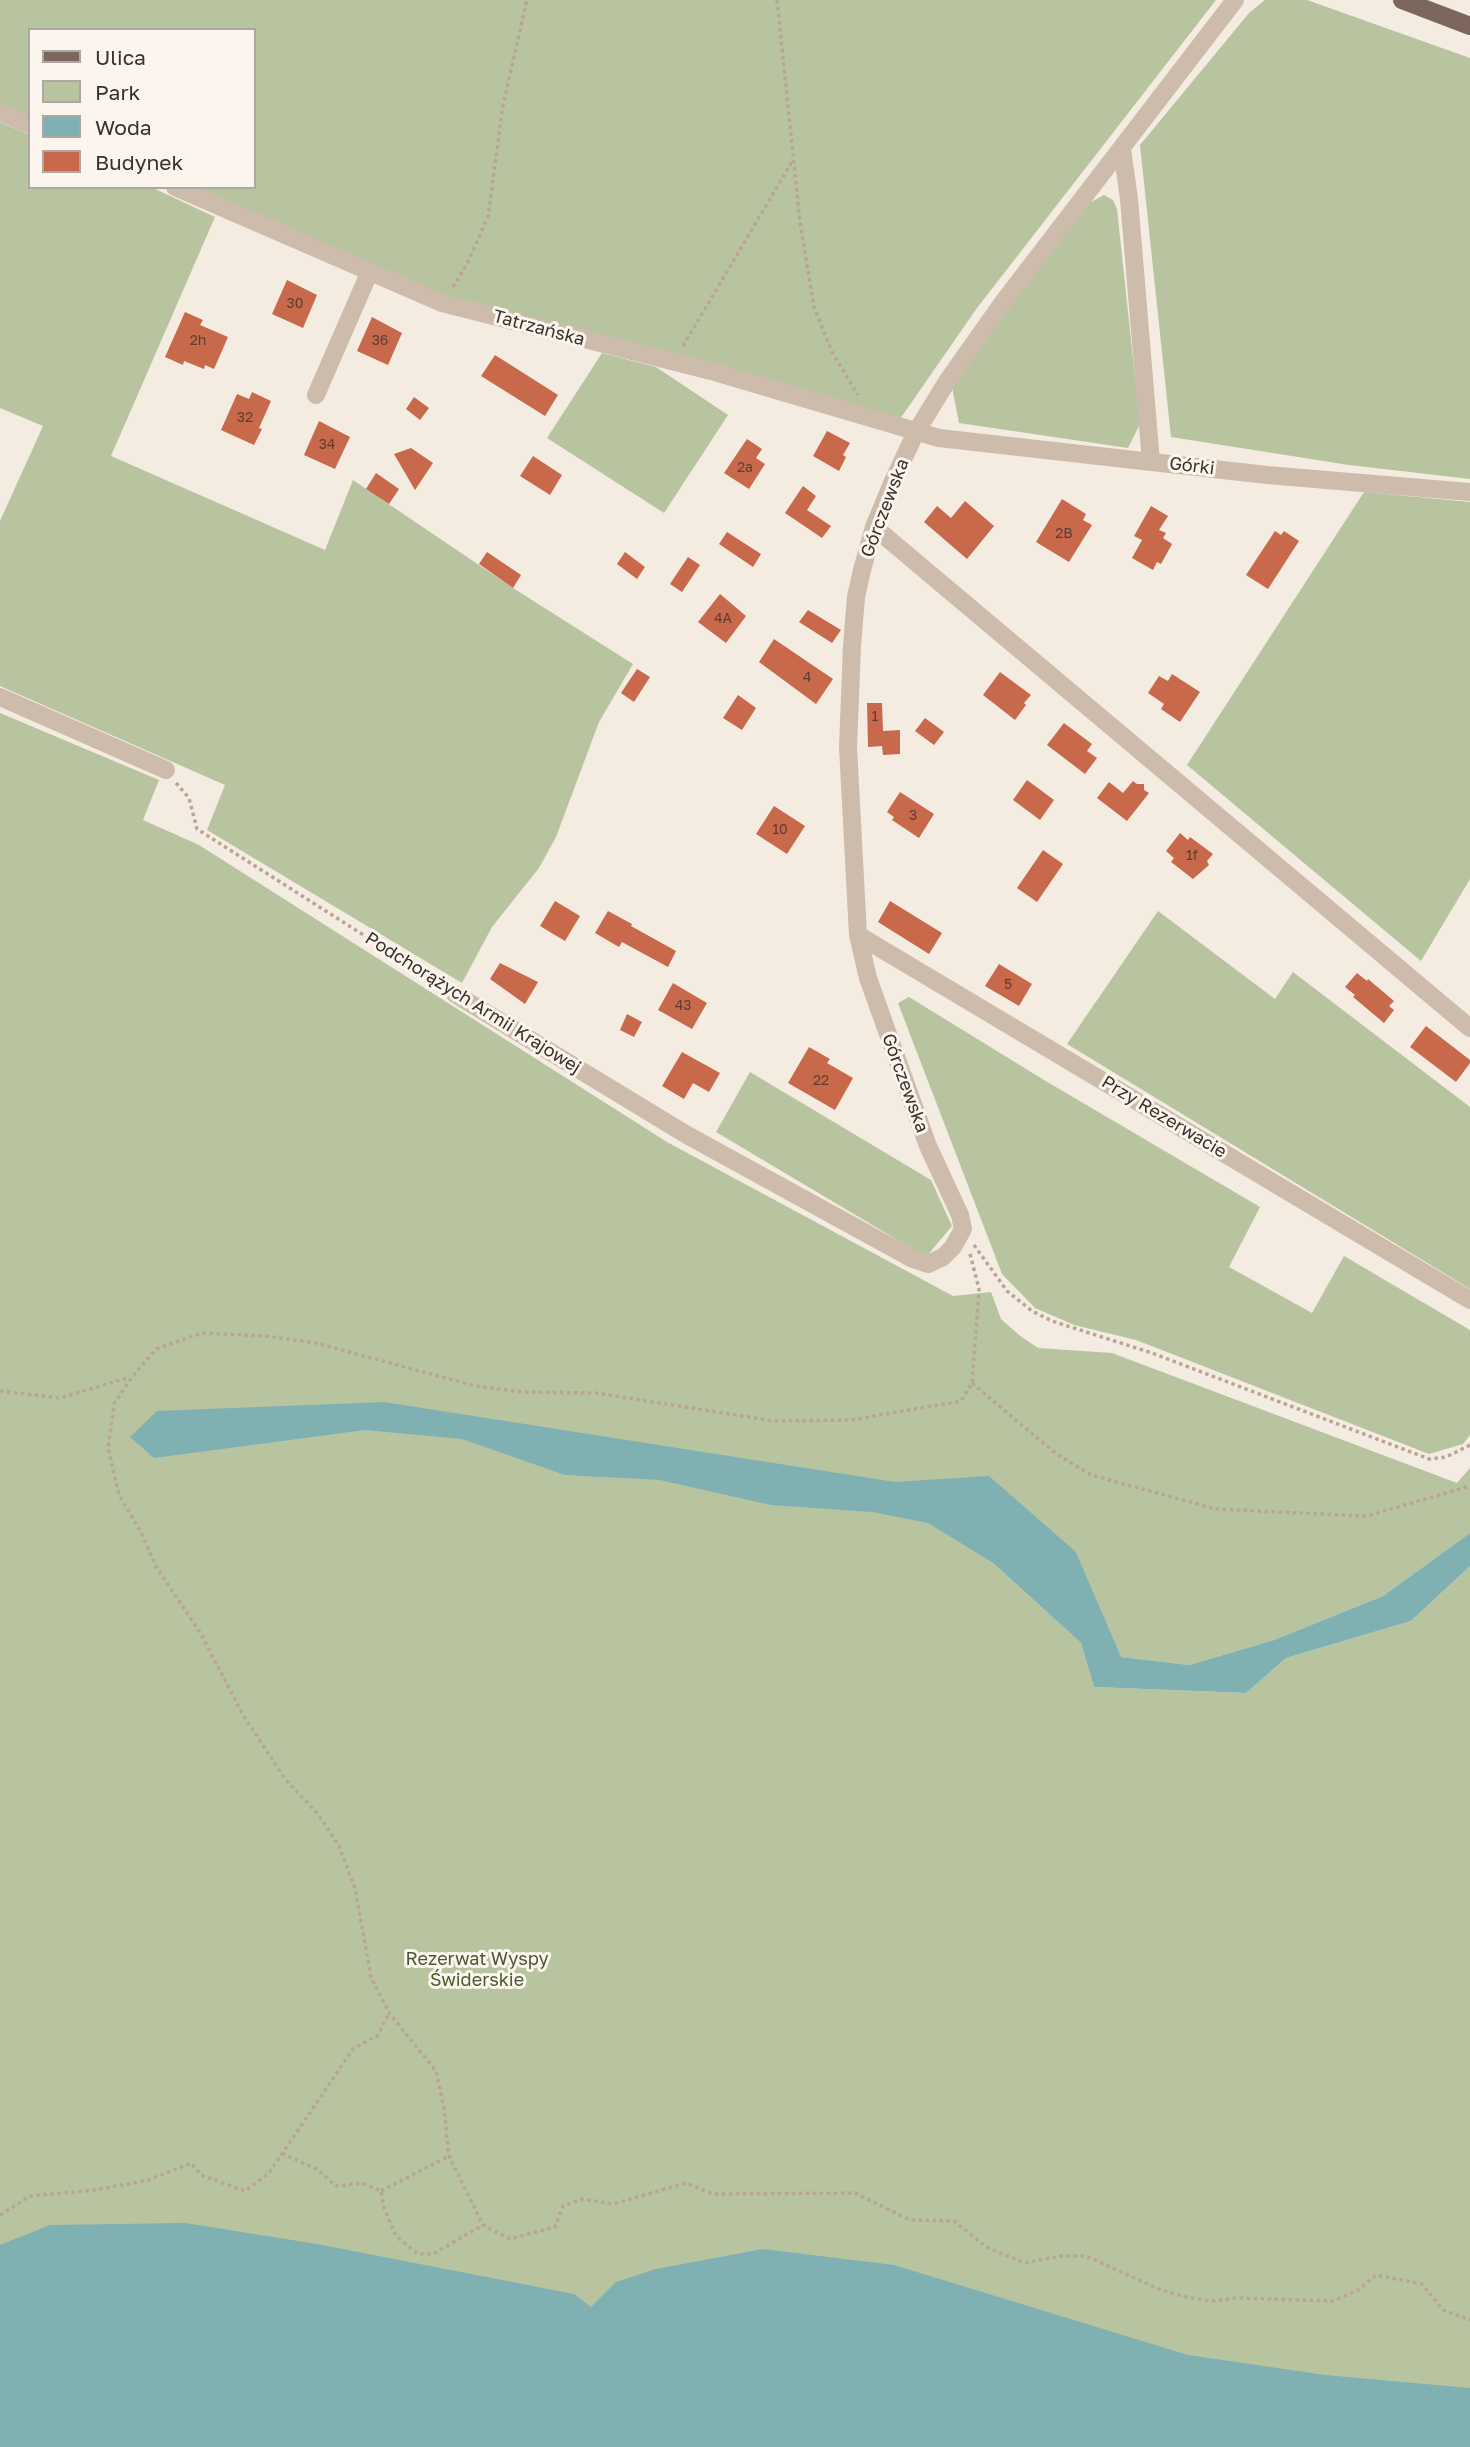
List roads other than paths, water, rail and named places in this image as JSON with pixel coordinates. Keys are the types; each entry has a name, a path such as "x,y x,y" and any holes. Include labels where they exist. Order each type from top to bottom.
{"main road":[{"path":"1402,0 1470,26"}],"street":[{"name":"Górczewska","path":"963,1229 960,1215 928,1146 862,959 858,935 848,747 856,597 874,527 916,432 948,380 1004,301 1235,0"},
{"path":"0,112 28,124"},
{"path":"1122,149 1129,199 1152,462"},
{"name":"Tatrzańska","path":"180,189 442,303 715,372 916,432"},
{"path":"316,395 370,271"},
{"name":"Górki","path":"916,432 939,439 1267,475 1470,492"},
{"path":"874,527 1470,1028"},
{"path":"0,697 166,770"},
{"name":"Przy Rezerwacie","path":"858,935 1470,1300"},
{"name":"Podchorążych Armii Krajowej","path":"455,994 687,1135 913,1259 928,1264 943,1256 953,1247 963,1229"}],"water":[{"path":"384,1402 895,1482 989,1476 1076,1552 1121,1657 1189,1665 1274,1640 1383,1596 1470,1533 1470,1566 1411,1621 1286,1658 1246,1693 1094,1687 1081,1643 993,1563 928,1523 872,1512 771,1505 660,1480 565,1475 462,1439 365,1430 154,1458 130,1437 157,1411"},
{"path":"185,2223 317,2244 574,2294 591,2307 616,2282 656,2269 763,2249 894,2265 1188,2355 1325,2375 1470,2388 1470,2447 0,2447 0,2245 50,2225"}],"park label":[{"name":"Rezerwat Wyspy Świderskie","path":"477,1969"}]}
